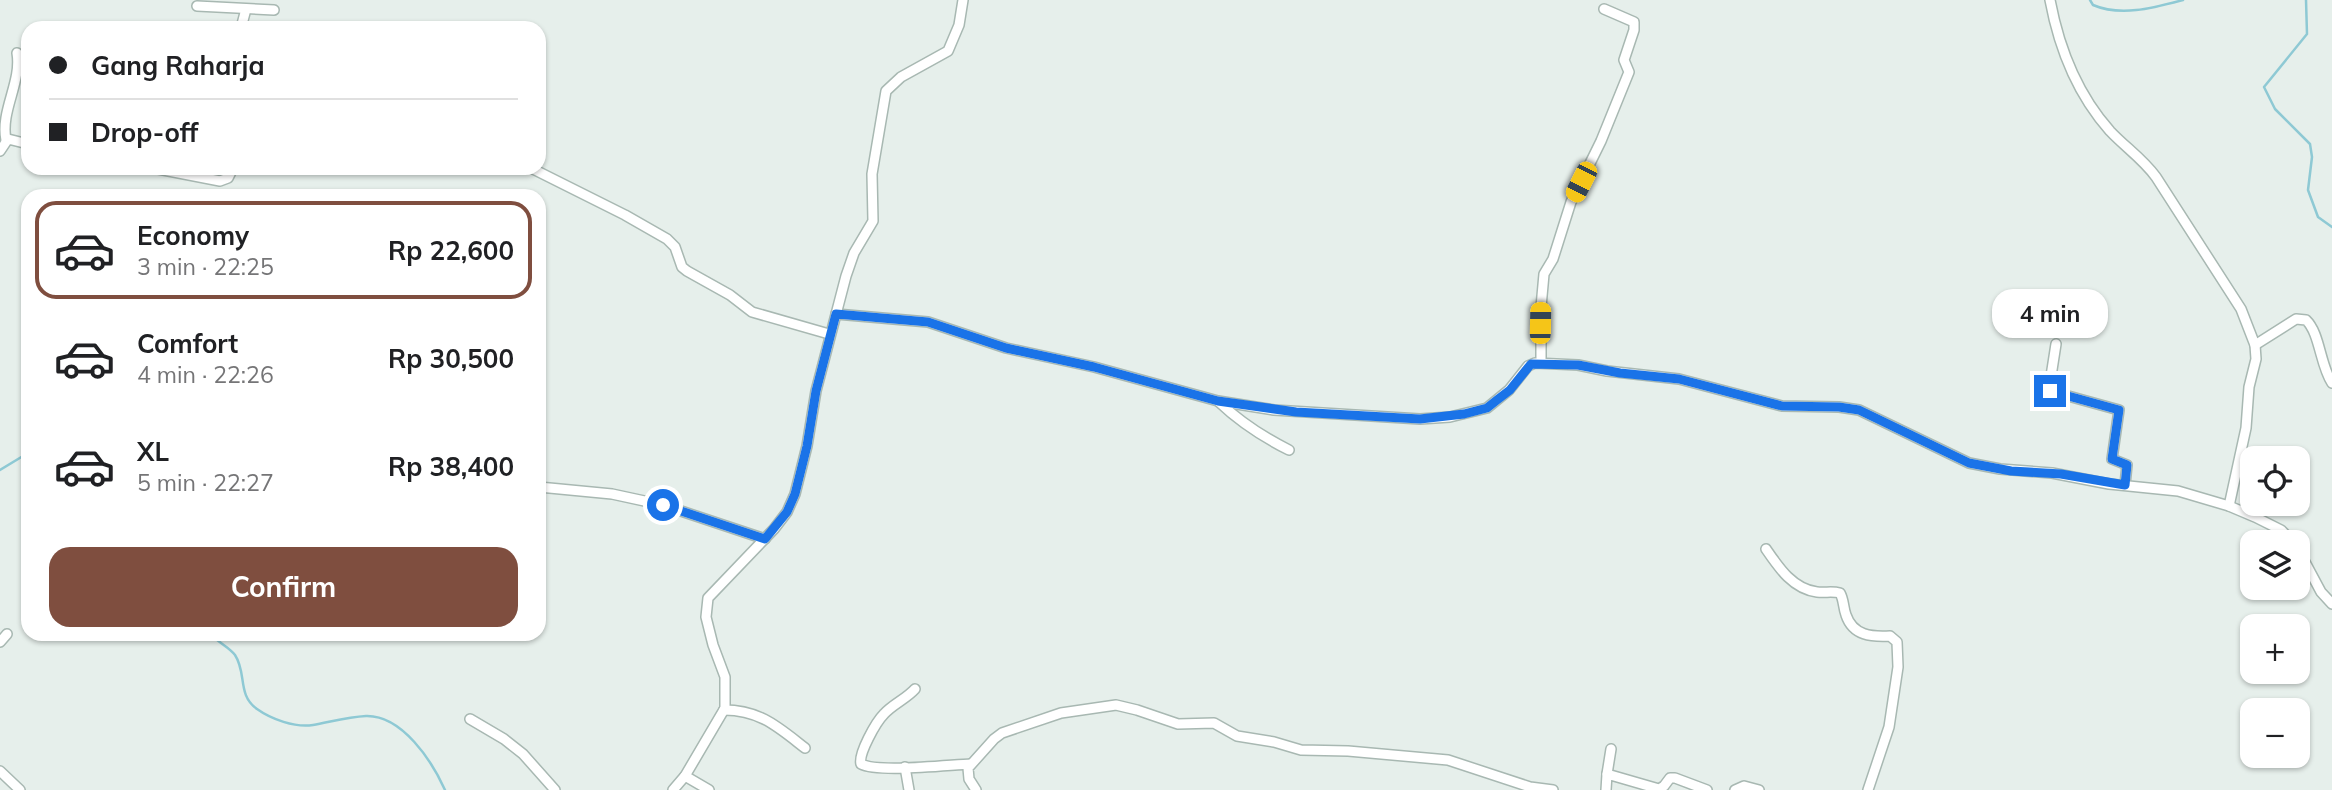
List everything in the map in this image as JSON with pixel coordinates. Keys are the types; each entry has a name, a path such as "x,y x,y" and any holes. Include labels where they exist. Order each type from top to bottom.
{"street":[{"path":"674,790 724,710 726,677 710,636 706,604 717,586 765,539 787,512 795,494 829,334 850,263 873,221 872,174 886,92 901,77 948,51 959,25 963,0"},
{"path":"2050,0 2064,55 2088,100 2109,129 2156,177 2241,309 2255,345 2256,359 2249,387 2246,428 2229,506"},
{"path":"197,6 274,10"},
{"path":"242,21 246,9"},
{"path":"1541,363 1542,279 1553,259 1571,202 1601,141 1629,72 1624,60 1634,22 1604,9"},
{"path":"0,151 6,140 4,131 18,64 17,53"},
{"path":"6,140 13,138 21,141"},
{"path":"212,175 225,180 230,175"},
{"path":"545,175 667,239 675,247 682,267 730,295 752,312 829,334"},
{"path":"836,314 928,322 1006,348 1094,367 1218,401 1274,411 1420,419 1450,417 1487,408 1510,390 1528,366 1541,363 1578,365 1620,373 1679,379 1782,406 1859,410 1969,463 2011,471 2061,474 2178,491 2229,506 2279,530"},
{"path":"2255,345 2296,319 2306,320 2314,331 2321,358 2332,383"},
{"path":"2056,344 2050,391 2119,410 2112,459 2127,465 2125,485"},
{"path":"1218,401 1246,425 1289,450"},
{"path":"546,488 612,494 663,505 765,539"},
{"path":"1766,550 1788,578 1803,589 1840,593 1848,620 1862,634 1872,637 1890,636 1897,642 1898,667 1889,727 1868,790"},
{"path":"2310,571 2321,592 2332,604"},
{"path":"0,642 7,634"},
{"path":"915,689 907,698 884,713 859,759 861,764 867,767 971,764"},
{"path":"976,790 969,779 971,764 1002,733 1061,713 1116,705 1137,709 1178,724 1214,723 1237,736 1274,741 1301,750 1348,751 1448,760 1485,770 1518,784 1553,790"},
{"path":"724,710 745,711 759,716 805,748"},
{"path":"470,719 523,754 555,790"},
{"path":"1606,790 1611,749"},
{"path":"905,767 909,790"},
{"path":"0,771 20,790"},
{"path":"1607,774 1657,789 1662,788 1672,777 1707,790"},
{"path":"685,776 709,790"},
{"path":"1735,790 1744,786 1759,790"}],"waterway":[{"path":"2090,0 2093,5 2104,9 2126,11 2183,0"},
{"path":"2306,0 2307,34 2264,87 2275,109 2310,144 2312,157 2308,190 2318,217 2332,227"},
{"path":"0,470 21,457"},
{"path":"218,641 235,655 241,669 244,691 257,709 276,719 299,725 366,716 392,723 424,754 445,790"}],"route":[{"path":"663,505 765,539 787,512 795,494 807,446 816,391 836,314 928,322 1006,348 1094,367 1218,401 1274,411 1420,419 1450,417 1487,408 1510,390 1531,364 1578,365 1620,373 1679,379 1763,403 1801,408 1839,407 1859,410 1969,463 2125,485 2128,467 2112,459 2119,410 2050,391"}]}
